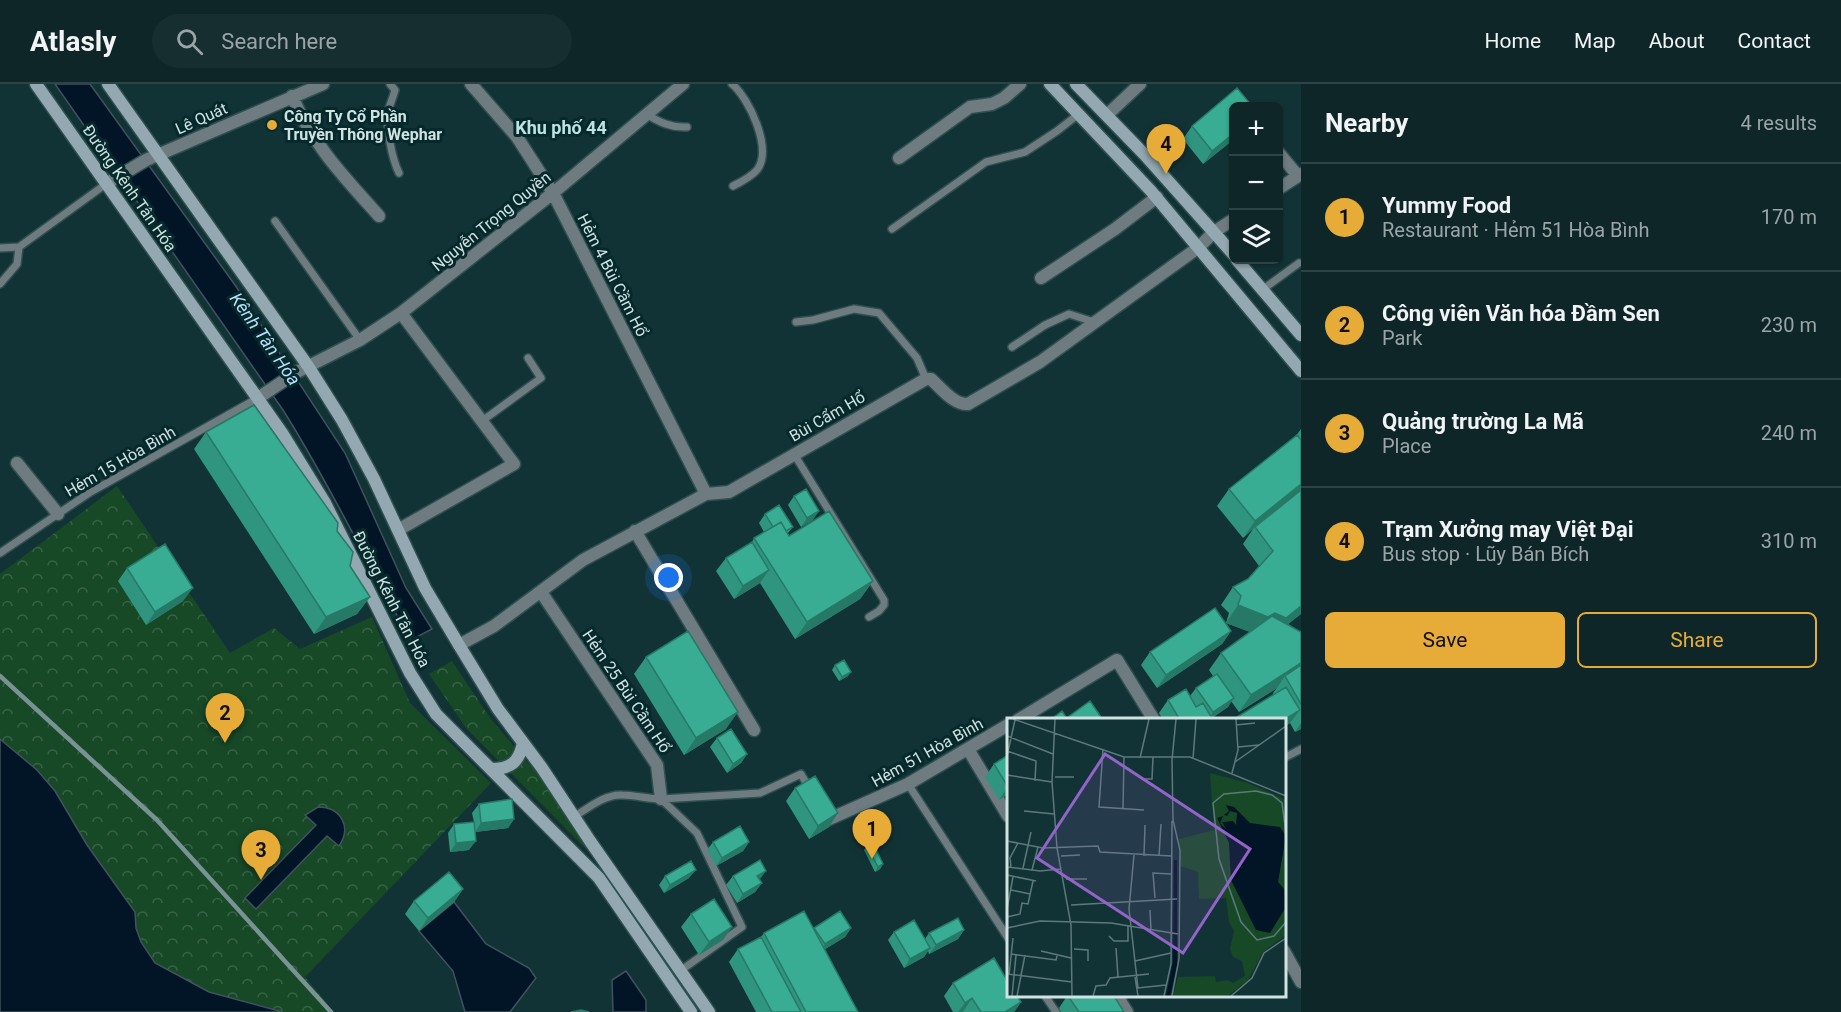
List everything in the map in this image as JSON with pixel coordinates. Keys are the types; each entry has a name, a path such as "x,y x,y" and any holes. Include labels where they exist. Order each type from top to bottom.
{"street":[{"name":"Đường Kênh Tân Hóa","path":"36,84 111,180 263,395 325,503 400,655 436,714 599,878 691,1012"},
{"path":"108,84 303,369 342,420 374,479 426,588 498,709 709,1012"},
{"name":"Lê Quát","path":"111,180 158,154 323,84"},
{"name":"Hẻm 4 Bùi Cầm Hổ","path":"471,84 517,138 553,193 706,494"},
{"name":"Nguyễn Trọng Quyền","path":"263,395 303,369 360,340 401,314 553,193 683,84"},
{"path":"899,158 970,107 992,104 1004,98 1020,84"},
{"path":"1050,84 1080,113 1157,197 1301,371"},
{"path":"1076,84 1107,115 1229,250"},
{"path":"1107,115 1140,84"},
{"path":"292,96 307,127 333,165 379,216"},
{"path":"1282,156 1300,175 1283,186"},
{"path":"1041,278 1157,197"},
{"path":"926,379 931,379 956,401 968,404 1040,362 1199,247 1214,232 1229,222"},
{"path":"1240,264 1301,335"},
{"path":"398,530 514,464 401,314"},
{"name":"Bùi Cẩm Hổ","path":"459,645 494,626 583,560 706,494 729,492 926,379"},
{"path":"17,463 58,514"},
{"path":"635,531 754,730"},
{"name":"Hẻm 25 Bùi Cầm Hổ","path":"541,592 657,765 661,799"},
{"path":"1021,718 1117,660 1153,718"},
{"name":"Hẻm 51 Hòa Bình","path":"824,816 908,784 1007,726"},
{"path":"491,770 517,762 523,743"},
{"path":"968,749 1007,814"},
{"path":"1286,955 1301,982"},
{"path":"1118,997 1127,1012"}],"lane":[{"path":"390,84 395,90 388,112 387,129 391,140 393,160 399,173"},
{"path":"732,84 742,94 751,109 760,136 761,154 758,169 743,182 733,186"},
{"path":"892,229 986,162 1025,152 1058,131 1080,113"},
{"path":"646,114 659,122 687,127"},
{"path":"0,248 19,247 111,180"},
{"path":"274,221 360,340"},
{"path":"0,284 17,264 19,247"},
{"path":"1262,290 1299,263"},
{"path":"796,322 854,309 879,313 917,358 926,379"},
{"path":"1012,347 1046,325 1069,314 1094,322"},
{"path":"482,422 541,378 528,358"},
{"name":"Hẻm 15 Hòa Bình","path":"0,553 99,487 263,395"},
{"path":"794,454 884,600 884,605 879,611 869,617"},
{"path":"1286,757 1301,749"},
{"path":"574,817 609,796 661,799 760,793 801,774 817,802"},
{"path":"908,784 1007,936"},
{"path":"661,799 697,832 742,927 680,971"},
{"path":"1046,997 1056,1012"}],"green space":[{"path":"117,486 230,653 274,628 300,649 372,617 410,703 491,783 305,977 334,1012 0,1012 0,574"},
{"path":"452,661 490,718 574,817 585,835 590,853 466,728 429,674"}],"water":[{"name":"Kênh Tân Hóa","path":"55,84 90,84 235,285 345,453 406,588 432,629 411,640 317,466 283,410"},
{"path":"0,739 37,770 55,791 87,845 135,912 136,928 141,942 155,963 209,992 283,1012 0,1012"},
{"path":"318,807 333,810 342,819 344,832 339,846 327,836 256,909 245,898 316,825 305,815"},
{"path":"454,902 486,944 529,968 536,978 510,1012 465,1012 453,971 419,931"},
{"path":"626,971 646,1000 646,1012 613,1012 612,980"}],"building":[{"path":"1237,88 1249,102 1229,102 1229,137 1212,151 1192,126"},
{"path":"254,405 338,523 337,531 353,552 350,566 370,597 326,617 206,432"},
{"path":"1297,435 1301,440 1301,484 1255,521 1229,489"},
{"path":"806,489 819,511 807,518 794,496"},
{"path":"1301,490 1301,606 1286,618 1275,613 1268,617 1238,605 1241,596 1233,587 1248,579 1273,551 1255,527"},
{"path":"779,505 793,527 786,531 781,522 773,527 765,514"},
{"path":"829,511 873,581 807,622 754,538 781,522 789,536"},
{"path":"752,542 769,570 743,586 726,558"},
{"path":"165,544 193,588 155,612 127,568"},
{"path":"1215,608 1231,631 1166,675 1150,652"},
{"path":"1272,616 1301,632 1301,663 1251,695 1221,653"},
{"path":"688,631 738,712 696,738 646,657"},
{"path":"844,660 851,672 842,677 835,665"},
{"path":"1301,665 1301,704 1285,676"},
{"path":"1217,674 1234,698 1213,712 1196,688"},
{"path":"1286,687 1300,710 1286,719 1235,718"},
{"path":"1186,689 1196,707 1203,703 1212,718 1179,718 1168,700"},
{"path":"1090,701 1102,718 1068,718"},
{"path":"1062,711 1067,718 1053,718"},
{"path":"731,729 747,754 733,764 717,738"},
{"path":"1007,756 1007,785 994,764"},
{"path":"815,776 838,813 818,826 795,788"},
{"path":"512,799 514,819 481,823 479,804"},
{"path":"474,822 476,841 456,843 454,824"},
{"path":"740,826 749,842 722,858 713,842"},
{"path":"873,843 883,864 878,867 867,846"},
{"path":"760,860 766,871 757,876 762,883 743,894 733,876"},
{"path":"691,861 696,870 670,885 665,876"},
{"path":"449,872 463,889 428,918 414,901"},
{"path":"714,899 732,927 709,942 691,914"},
{"path":"804,911 858,1012 806,1012 764,933"},
{"path":"840,911 851,928 825,944 814,928"},
{"path":"958,918 964,930 936,945 929,933"},
{"path":"914,920 930,948 910,959 894,932"},
{"path":"761,937 801,1012 772,1012 738,949"},
{"path":"994,958 1007,980 1007,997 1018,997 1021,1002 1005,1012 981,1012 972,998 965,1003 953,983"},
{"path":"1069,997 1115,997 1124,1012 1079,1012"}],"railway":[{"path":"0,676 157,820 331,1012"}],"place":[{"name":"Công Ty Cổ Phần Truyền Thông Wephar","path":"272,125"},
{"name":"Trạm Xưởng may Việt Đại","path":"1166,174"},
{"name":"Công viên Văn hóa Đầm Sen","path":"225,743"},
{"name":"Yummy Food","path":"872,859"},
{"name":"Quảng trường La Mã","path":"261,880"}],"district":[{"name":"Khu phố 44","path":"561,128"}]}
